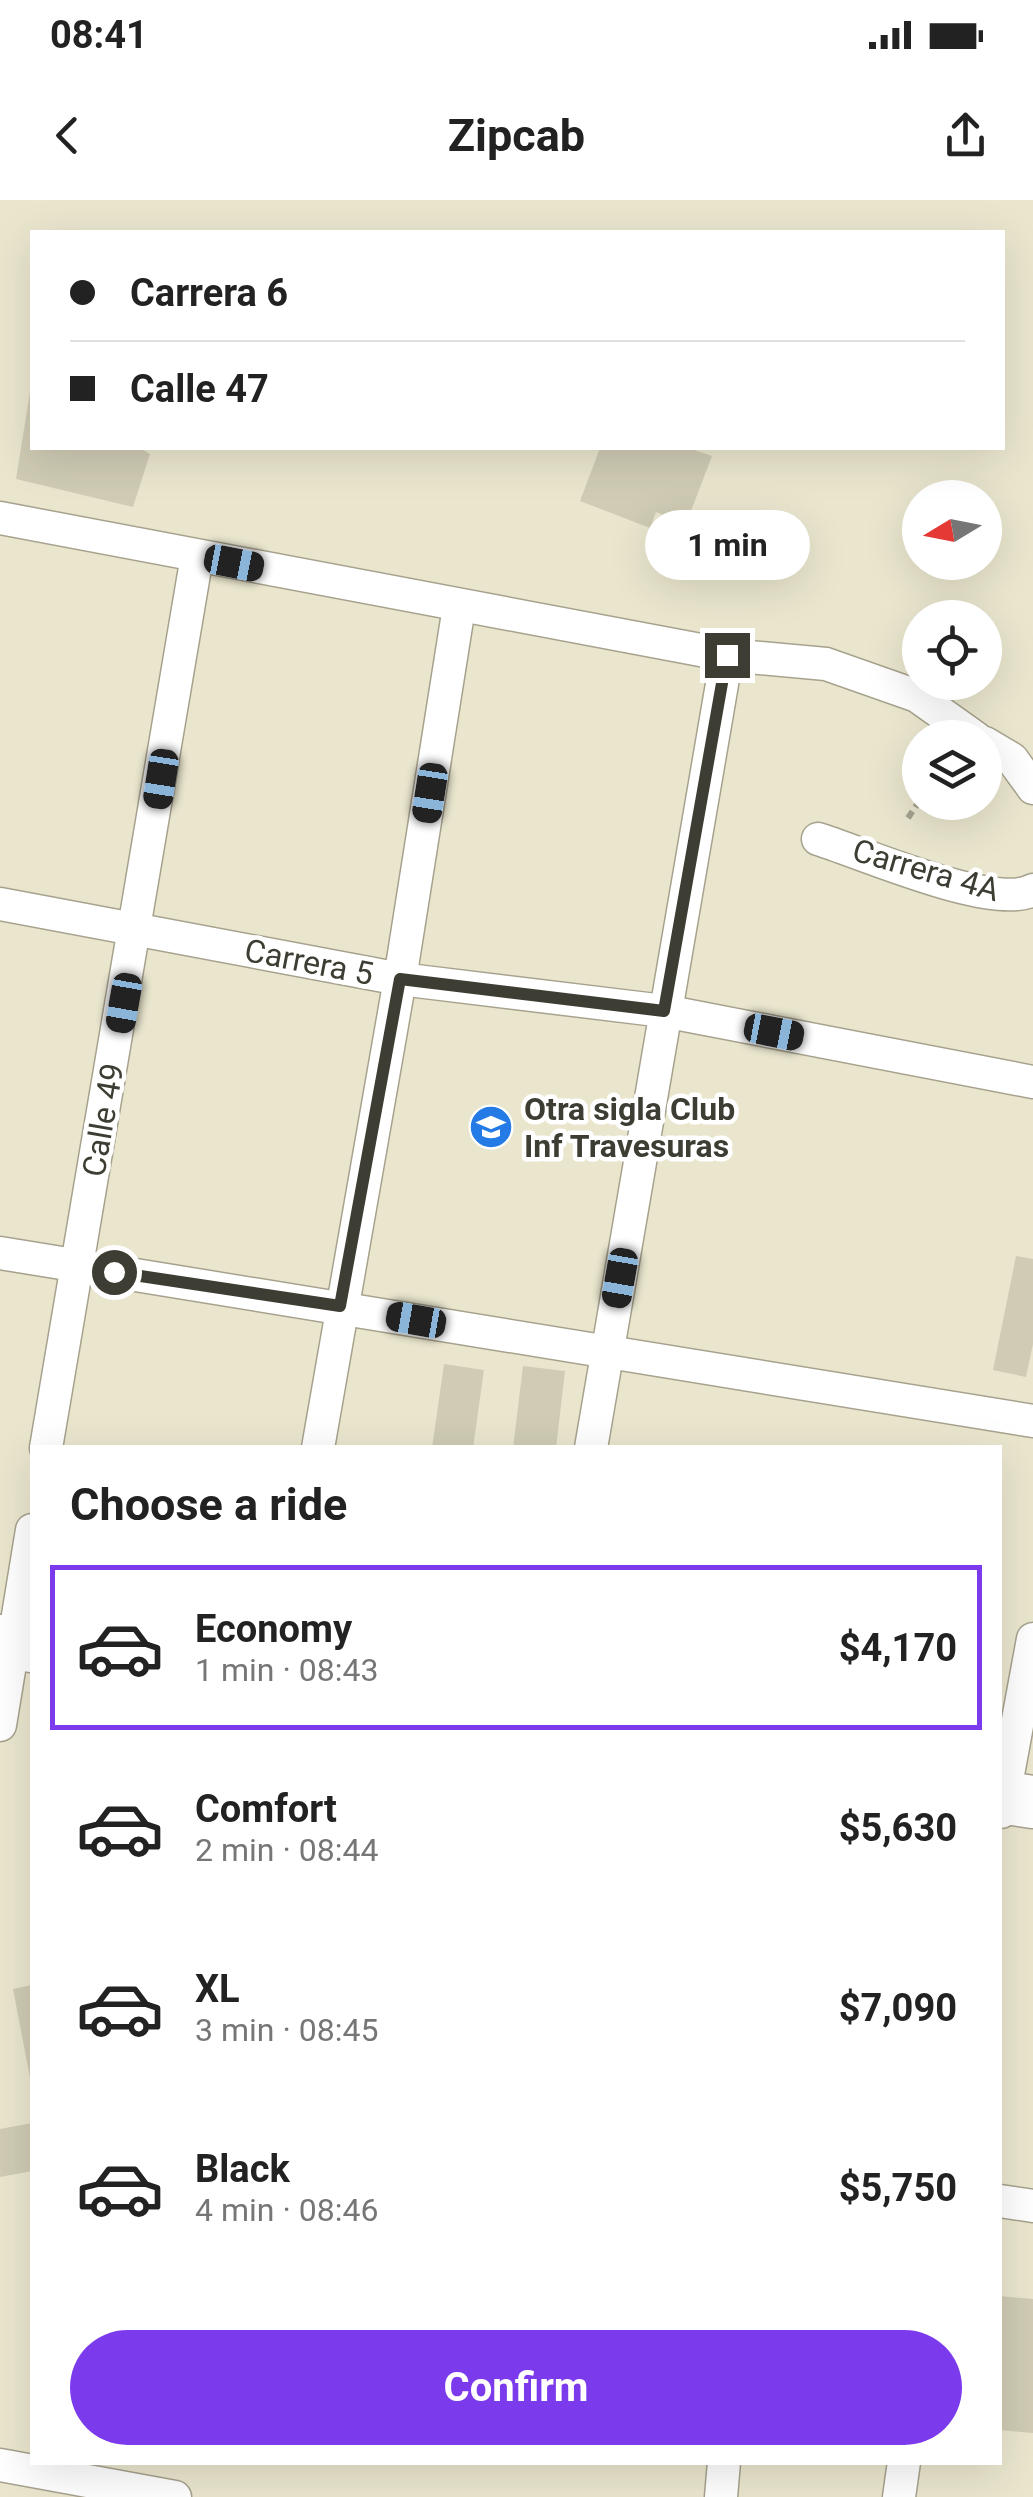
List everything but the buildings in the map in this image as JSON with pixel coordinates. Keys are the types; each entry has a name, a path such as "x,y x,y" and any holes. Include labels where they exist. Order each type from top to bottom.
{"street":[{"path":"0,518 727,655 826,664 916,696 950,720"},
{"name":"Calle 49","path":"47,1445 197,556"},
{"path":"318,1445 400,979 459,607"},
{"path":"592,1445 727,655"},
{"path":"1002,754 1012,760 1033,788"},
{"name":"Carrera 4A","path":"818,839 980,892 1023,895 1033,890"},
{"name":"Carrera 5","path":"0,904 400,979 664,1011 1033,1082"},
{"path":"0,1253 1033,1421"},
{"path":"0,1725 30,1543"},
{"path":"1009,1803 1033,1639"},
{"path":"1002,2201 1033,2206"},
{"path":"0,2465 175,2497"},
{"path":"721,2497 724,2465"},
{"path":"899,2497 904,2465"}],"place":[{"name":"Otra sigla Club Inf Travesuras","path":"491,1127"}],"route":[{"path":"114,1272 340,1306 400,979 664,1011 727,655"}]}
